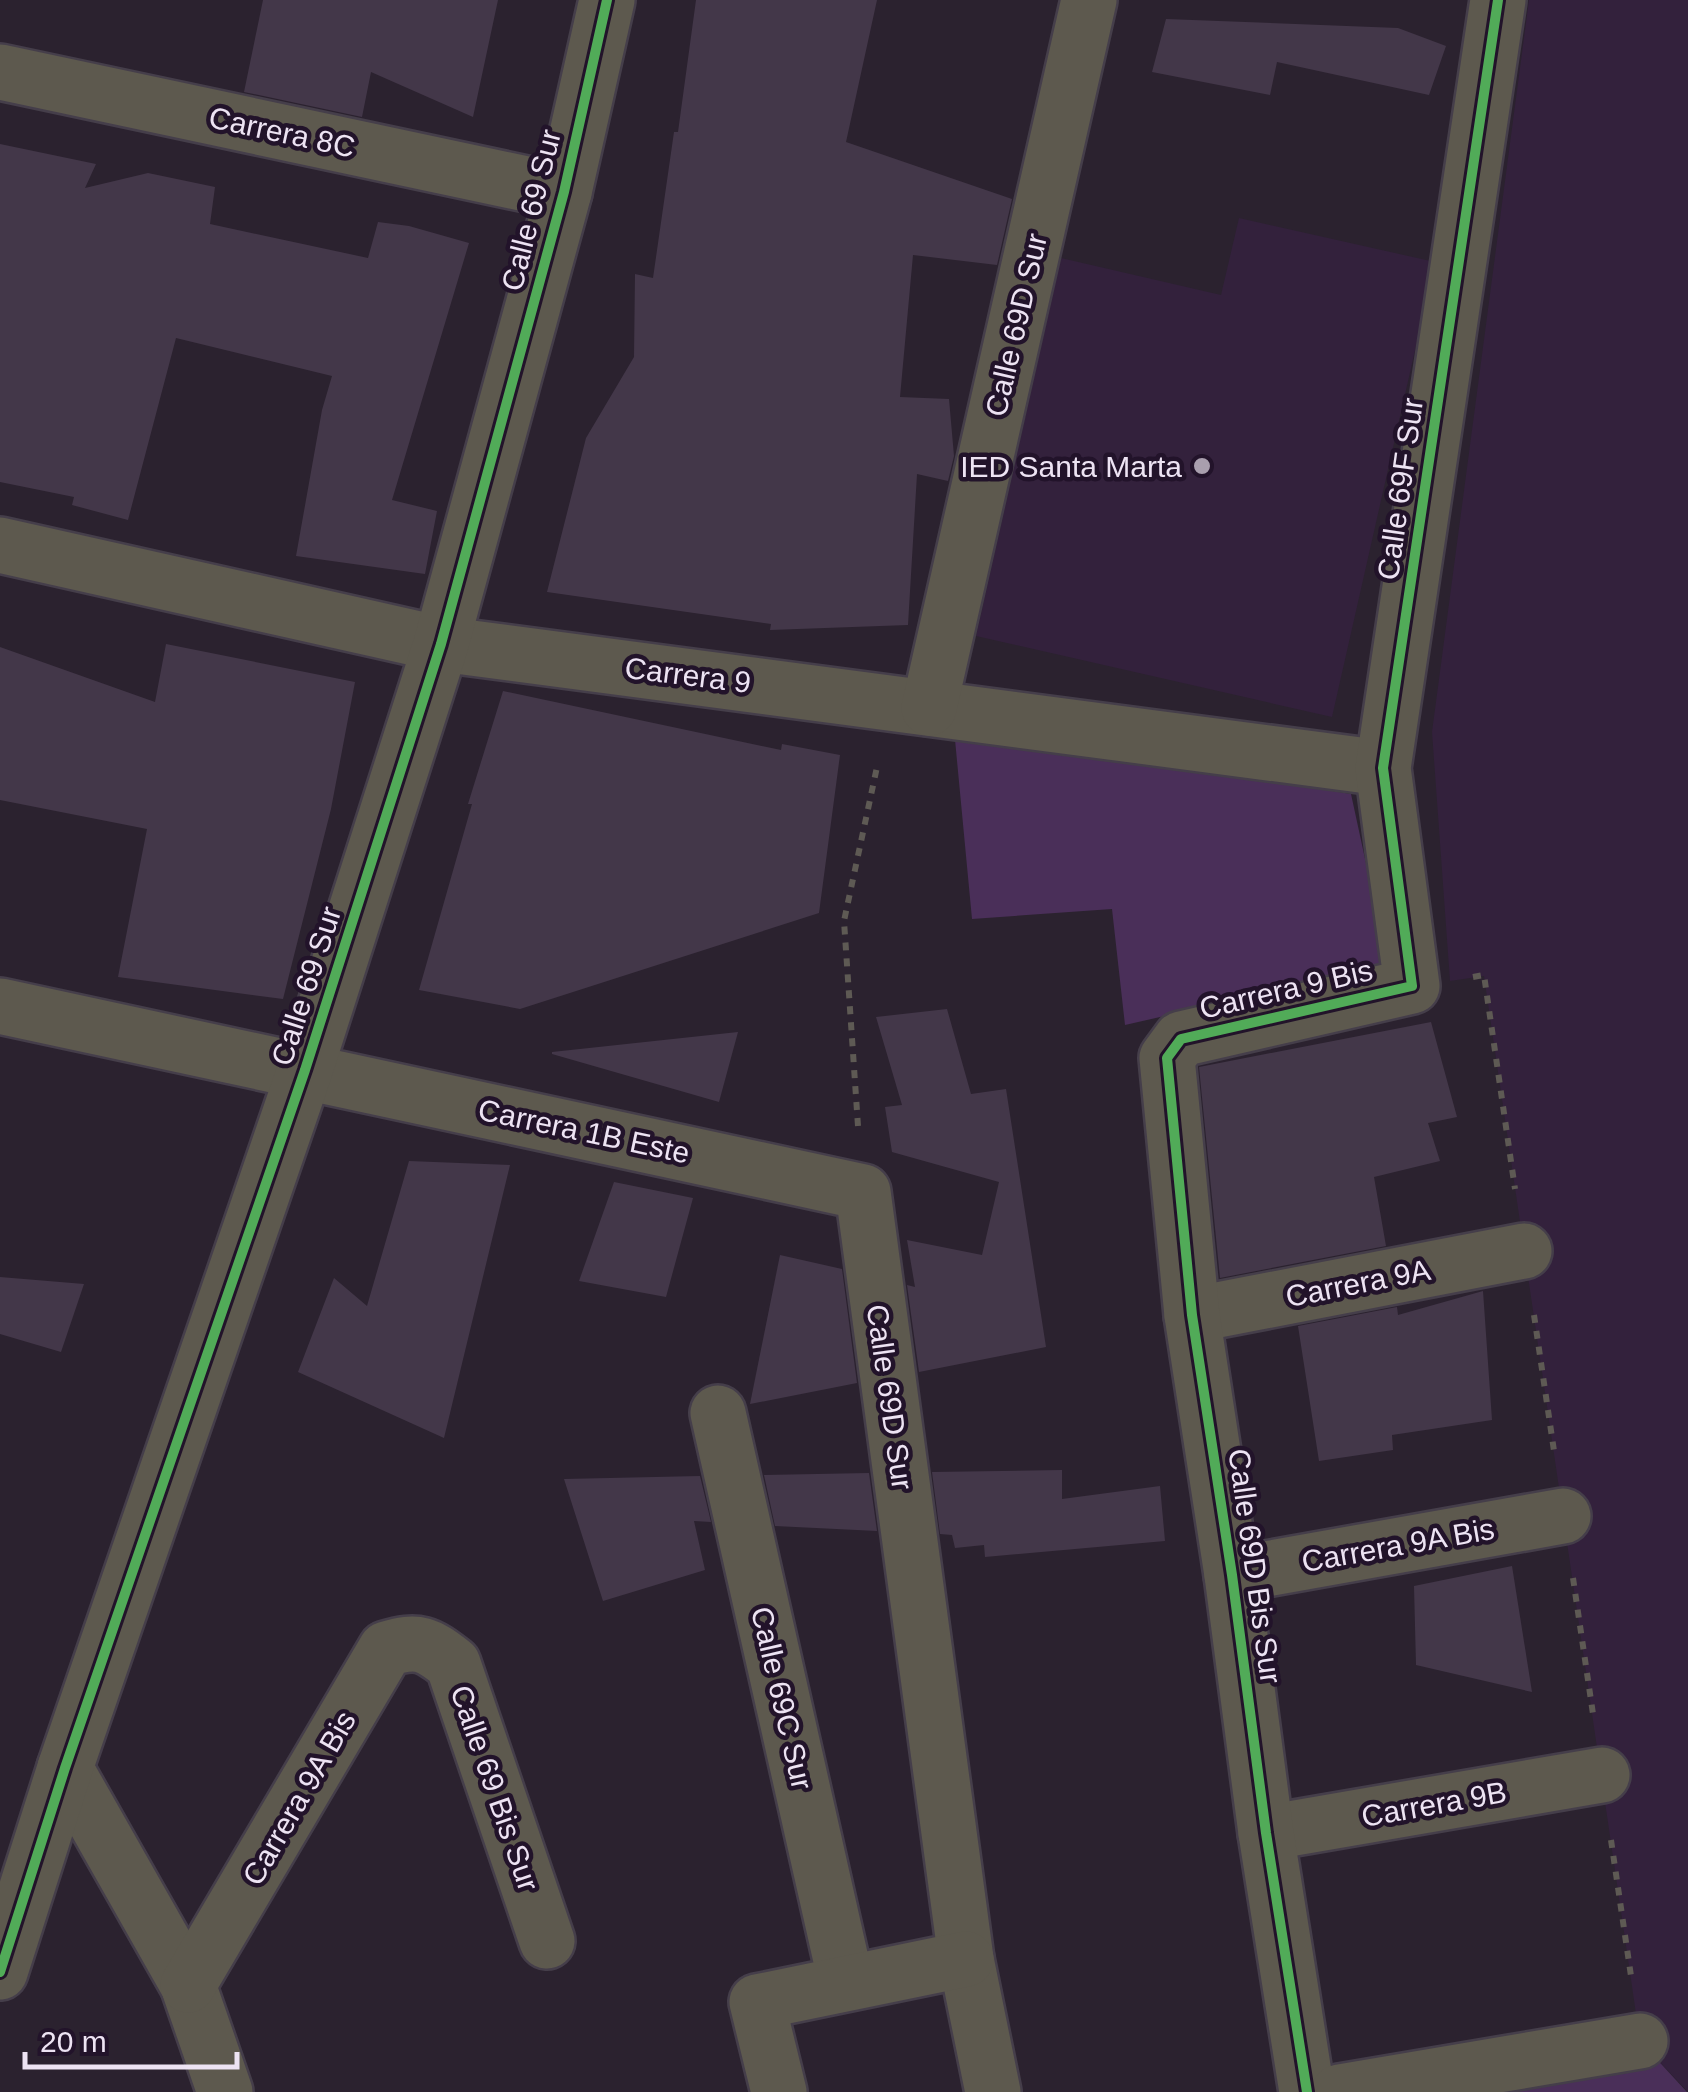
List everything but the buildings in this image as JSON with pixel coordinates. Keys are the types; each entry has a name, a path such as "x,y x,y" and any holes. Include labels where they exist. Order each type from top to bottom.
{"street":[{"name":"Calle 69 Sur","path":"0,1972 64,1768 305,1070 441,644 564,192 607,0"},
{"name":"Calle 69D Sur","path":"910,704 1089,0"},
{"name":"Calle 69F Sur","path":"1412,986 1383,768 1498,0"},
{"name":"Carrera 8C","path":"0,72 564,192"},
{"name":"Carrera 9","path":"0,545 441,644 1383,768"},
{"name":"Carrera 9 Bis","path":"1173,1046 1181,1039 1412,986"},
{"path":"0,1006 305,1070"},
{"name":"Calle 69D Bis Sur","path":"1173,1046 1167,1058 1192,1314 1307,2092"},
{"name":"Carrera 1B Este","path":"305,1070 863,1192"},
{"name":"Calle 69D Sur","path":"863,1192 966,1960 992,2092"},
{"name":"Carrera 9A","path":"1192,1314 1524,1250"},
{"name":"Calle 69C Sur","path":"718,1414 846,1982"},
{"name":"Carrera 9A Bis","path":"1232,1574 1564,1516"},
{"name":"Carrera 9A Bis","path":"188,1986 386,1648 408,1642 430,1646"},
{"name":"Calle 69 Bis Sur","path":"430,1646 453,1664 547,1941"},
{"path":"64,1768 188,1986 225,2092"},
{"name":"Carrera 9B","path":"1266,1833 1602,1775"},
{"path":"779,2092 757,2002 966,1960"},
{"path":"1338,2092 1640,2042"}],"path":[{"path":"863,1192 844,921 910,704"}],"shaded area":[{"path":"1529,0 1688,0 1688,2092 1640,2041 1484,976 1450,981 1432,732"},
{"name":"IED Santa Marta","path":"1239,218 1435,262 1332,717 976,636 1061,258 1221,295"},
{"path":"954,729 1351,794 1388,965 1125,1025 1112,909 972,919"},
{"path":"1640,2041 1687,2092 1453,2092"}],"cycle path":[{"path":"0,1972 65,1768 305,1070 441,644 564,192 607,0"},
{"path":"1307,2092 1192,1315 1167,1058 1181,1039 1412,986 1383,768 1498,0"}],"place":[{"name":"IED Santa Marta","path":"1202,466"}]}
